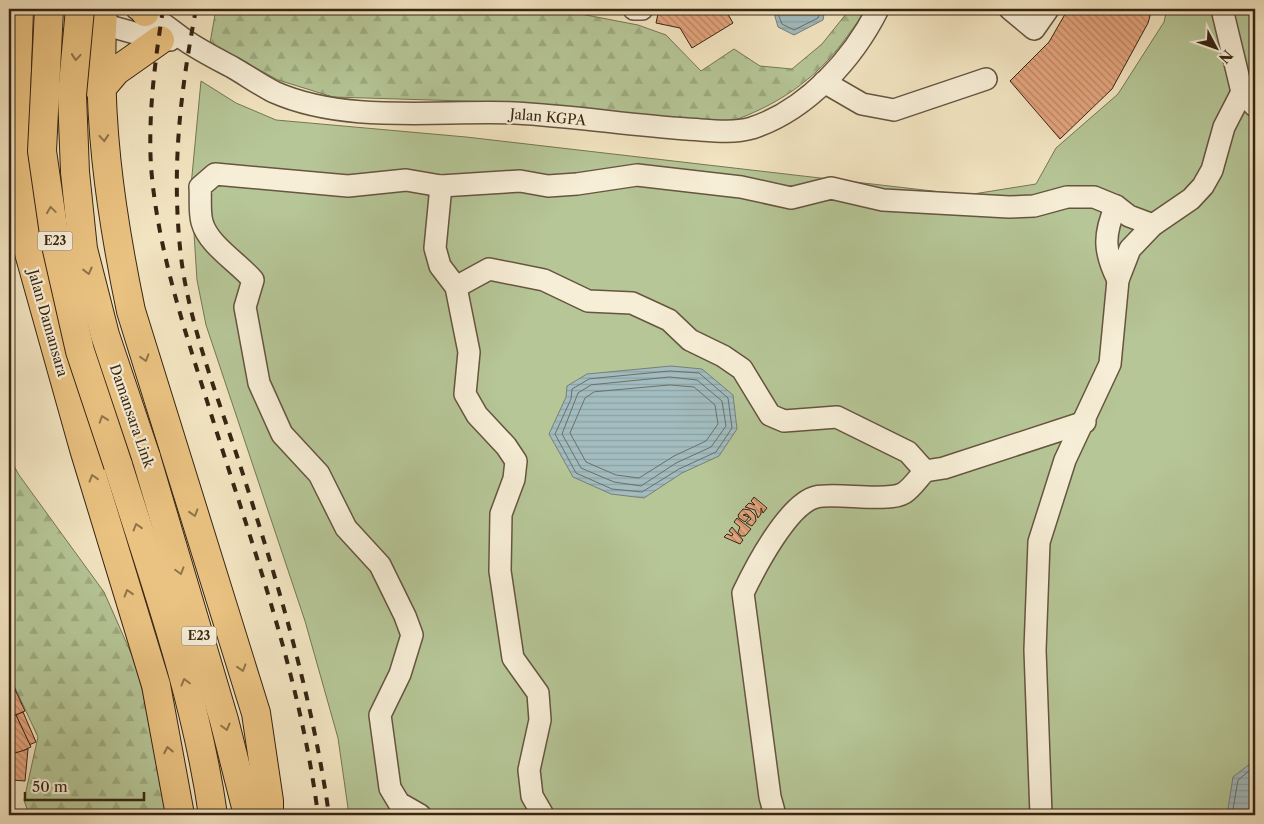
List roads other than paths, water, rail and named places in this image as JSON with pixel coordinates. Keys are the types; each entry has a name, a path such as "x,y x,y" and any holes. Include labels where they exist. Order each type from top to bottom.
{"main road":[{"name":"Damansara Link","path":"50,9 42,151 54,232 80,351 186,682 206,769 213,815"},
{"name":"Damansara Link","path":"80,9 72,95 75,172 83,249 105,335 146,457 224,720 248,815"},
{"path":"16,18 103,16 100,90 109,193 131,311 256,713 269,801 269,815"},
{"name":"Jalan Damansara","path":"16,18 15,132 29,253 84,449 156,685 180,815"},
{"path":"100,90 116,71 171,39"},
{"path":"9,183 17,250 84,449"}],"lane":[{"path":"634,9 642,9"},
{"name":"Jalan KGPA","path":"103,16 171,39 274,92 324,107 383,112 516,113 634,125 732,130 752,128 783,113 824,82 845,60 866,31 878,9"},
{"path":"1010,9 1034,29 1048,9"},
{"path":"1041,815 1035,650 1039,542 1065,460 1110,364 1118,280 1130,249 1153,225 1191,199 1203,186 1212,170 1224,127 1249,99 1222,9"},
{"name":"Jalan KGPA","path":"142,10 171,39"},
{"path":"824,82 862,104 894,110 986,79"},
{"path":"420,815 399,803 390,788 380,715 400,674 412,635 405,616 380,565 346,528 319,474 282,434 259,383 245,307 253,280 244,269 219,248 202,223 200,187 215,174 348,186 406,180 441,186 520,181 548,186 578,184 637,175 741,187 792,198 832,188 883,200 1009,207 1034,206 1067,196 1094,197 1116,206 1129,216 1153,225"},
{"path":"441,186 435,248 440,266 456,287 468,352 465,394 477,415 506,446 516,461 514,479 501,514 500,572 513,658 538,692 540,720 528,770 532,796 543,815"},
{"path":"1116,206 1106,242 1110,263 1118,280"},
{"path":"456,287 489,269 544,280 588,301 632,303 669,320 690,340 742,369 770,415 784,420 837,417 908,452 925,470"},
{"path":"775,815 770,797 743,593 756,564 789,516 815,497 881,497 903,494 925,470 944,468 1084,422"}],"water":[{"path":"769,9 825,9 823,20 794,35 778,27 774,13"},
{"path":"671,366 702,369 733,395 737,429 719,456 682,473 644,498 611,494 573,477 549,434 566,397 567,386 587,374"},
{"path":"1255,760 1255,815 1227,815 1233,777"}],"railway":[{"path":"163,9 150,127 151,166 159,226 180,314 256,554 286,657 310,762 318,815"},
{"path":"196,9 182,102 177,163 178,225 185,284 198,336 254,508 292,638 313,726 329,815"}]}
